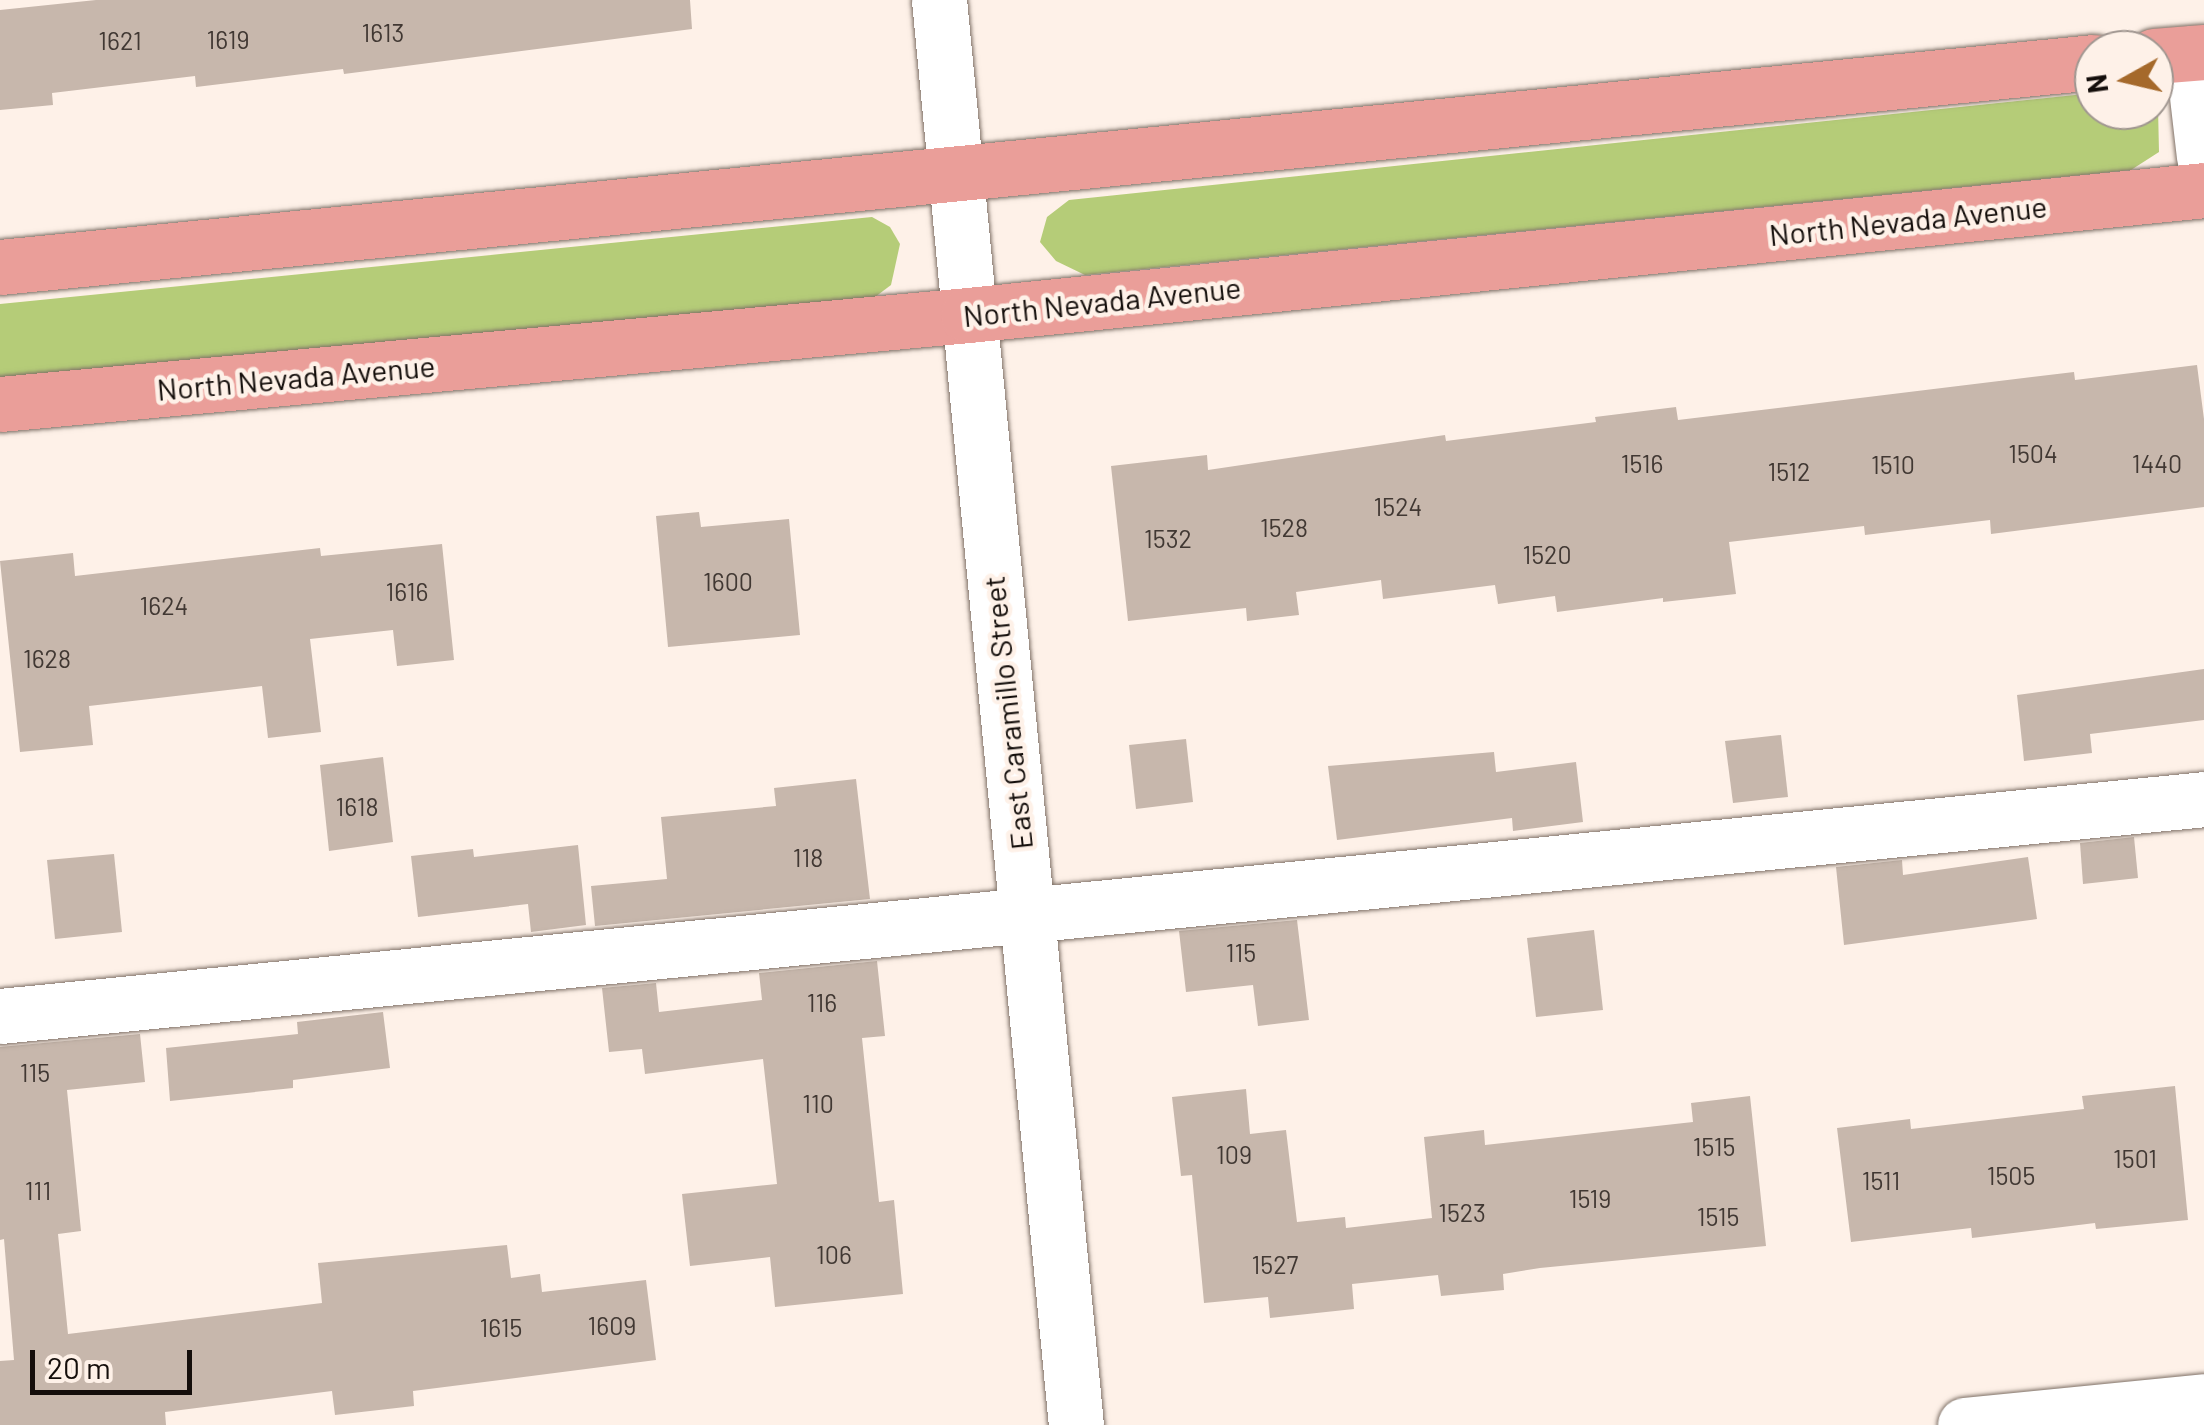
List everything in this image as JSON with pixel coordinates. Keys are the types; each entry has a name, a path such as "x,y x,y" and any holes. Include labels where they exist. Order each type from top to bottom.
{"main road":[{"path":"0,267 2074,64"},
{"name":"North Nevada Avenue","path":"0,404 968,315 2204,190"}],"street":[{"name":"East Caramillo Street","path":"939,0 1076,1425"},
{"path":"2183,54 2204,156"},
{"path":"0,1016 2204,799"},
{"path":"1965,1425 2204,1401"}],"green space":[{"path":"2074,95 2074,130 2159,130 2159,152 2131,170 1085,275 1056,261 1040,242 1047,217 1069,200"},
{"path":"872,217 890,227 900,244 891,285 875,297 0,380 0,304"}],"building":[{"path":"96,0 690,0 692,29 344,74 343,69 196,87 195,76 52,93 53,105 0,110 0,10"},
{"path":"2197,365 2204,419 2204,507 1991,534 1990,520 1865,535 1864,526 1729,542 1736,594 1663,602 1663,598 1557,612 1555,596 1498,604 1495,585 1383,599 1381,580 1296,592 1299,615 1247,621 1246,608 1128,621 1111,466 1207,455 1208,470 1445,435 1446,441 1596,422 1595,417 1676,407 1678,420 2074,372 2075,380"},
{"path":"699,512 701,527 789,519 800,635 668,647 656,516"},
{"path":"442,544 454,660 397,666 393,630 310,639 321,732 268,738 262,686 89,706 93,745 20,752 0,561 73,553 75,576 320,548 321,556"},
{"path":"2204,669 2204,720 2090,734 2092,753 2024,761 2017,695"},
{"path":"1781,735 1788,797 1733,803 1725,741"},
{"path":"1186,739 1193,802 1136,809 1129,745"},
{"path":"1494,752 1496,772 1576,762 1583,822 1513,831 1512,818 1337,840 1328,766"},
{"path":"383,757 393,842 329,851 320,765"},
{"path":"856,779 870,899 595,926 591,886 667,879 661,817 776,806 774,788"},
{"path":"2134,837 2138,878 2083,884 2080,843"},
{"path":"578,845 586,925 531,932 528,904 418,917 411,856 473,849 474,857"},
{"path":"114,854 122,932 55,939 47,860"},
{"path":"2028,857 2037,919 1844,945 1836,867 1902,860 1903,875"},
{"path":"1297,920 1309,1020 1258,1026 1253,985 1186,992 1179,931"},
{"path":"1594,930 1603,1010 1536,1017 1527,938"},
{"path":"877,961 885,1036 862,1038 879,1202 894,1200 903,1294 775,1307 770,1257 690,1266 682,1194 777,1184 763,1059 645,1074 642,1049 609,1052 602,988 656,983 659,1012 762,1000 759,973"},
{"path":"383,1012 390,1068 293,1080 293,1088 170,1101 166,1048 298,1034 297,1022"},
{"path":"140,1034 145,1082 67,1090 81,1231 58,1234 68,1334 322,1303 318,1263 507,1245 511,1278 540,1274 542,1292 646,1280 656,1360 413,1391 414,1406 335,1415 332,1391 165,1412 166,1425 0,1425 0,1361 14,1360 4,1239 0,1240 0,1047"},
{"path":"2175,1086 2188,1220 2096,1229 2095,1223 1972,1238 1971,1228 1851,1242 1837,1128 1910,1119 1911,1129 2084,1109 2082,1096"},
{"path":"1246,1089 1250,1134 1286,1130 1297,1222 1345,1217 1346,1228 1432,1218 1424,1137 1484,1130 1485,1145 1693,1122 1691,1103 1750,1096 1766,1246 1540,1268 1503,1274 1504,1290 1441,1296 1438,1275 1352,1284 1354,1309 1270,1318 1268,1297 1204,1303 1192,1175 1181,1176 1172,1097"}]}
